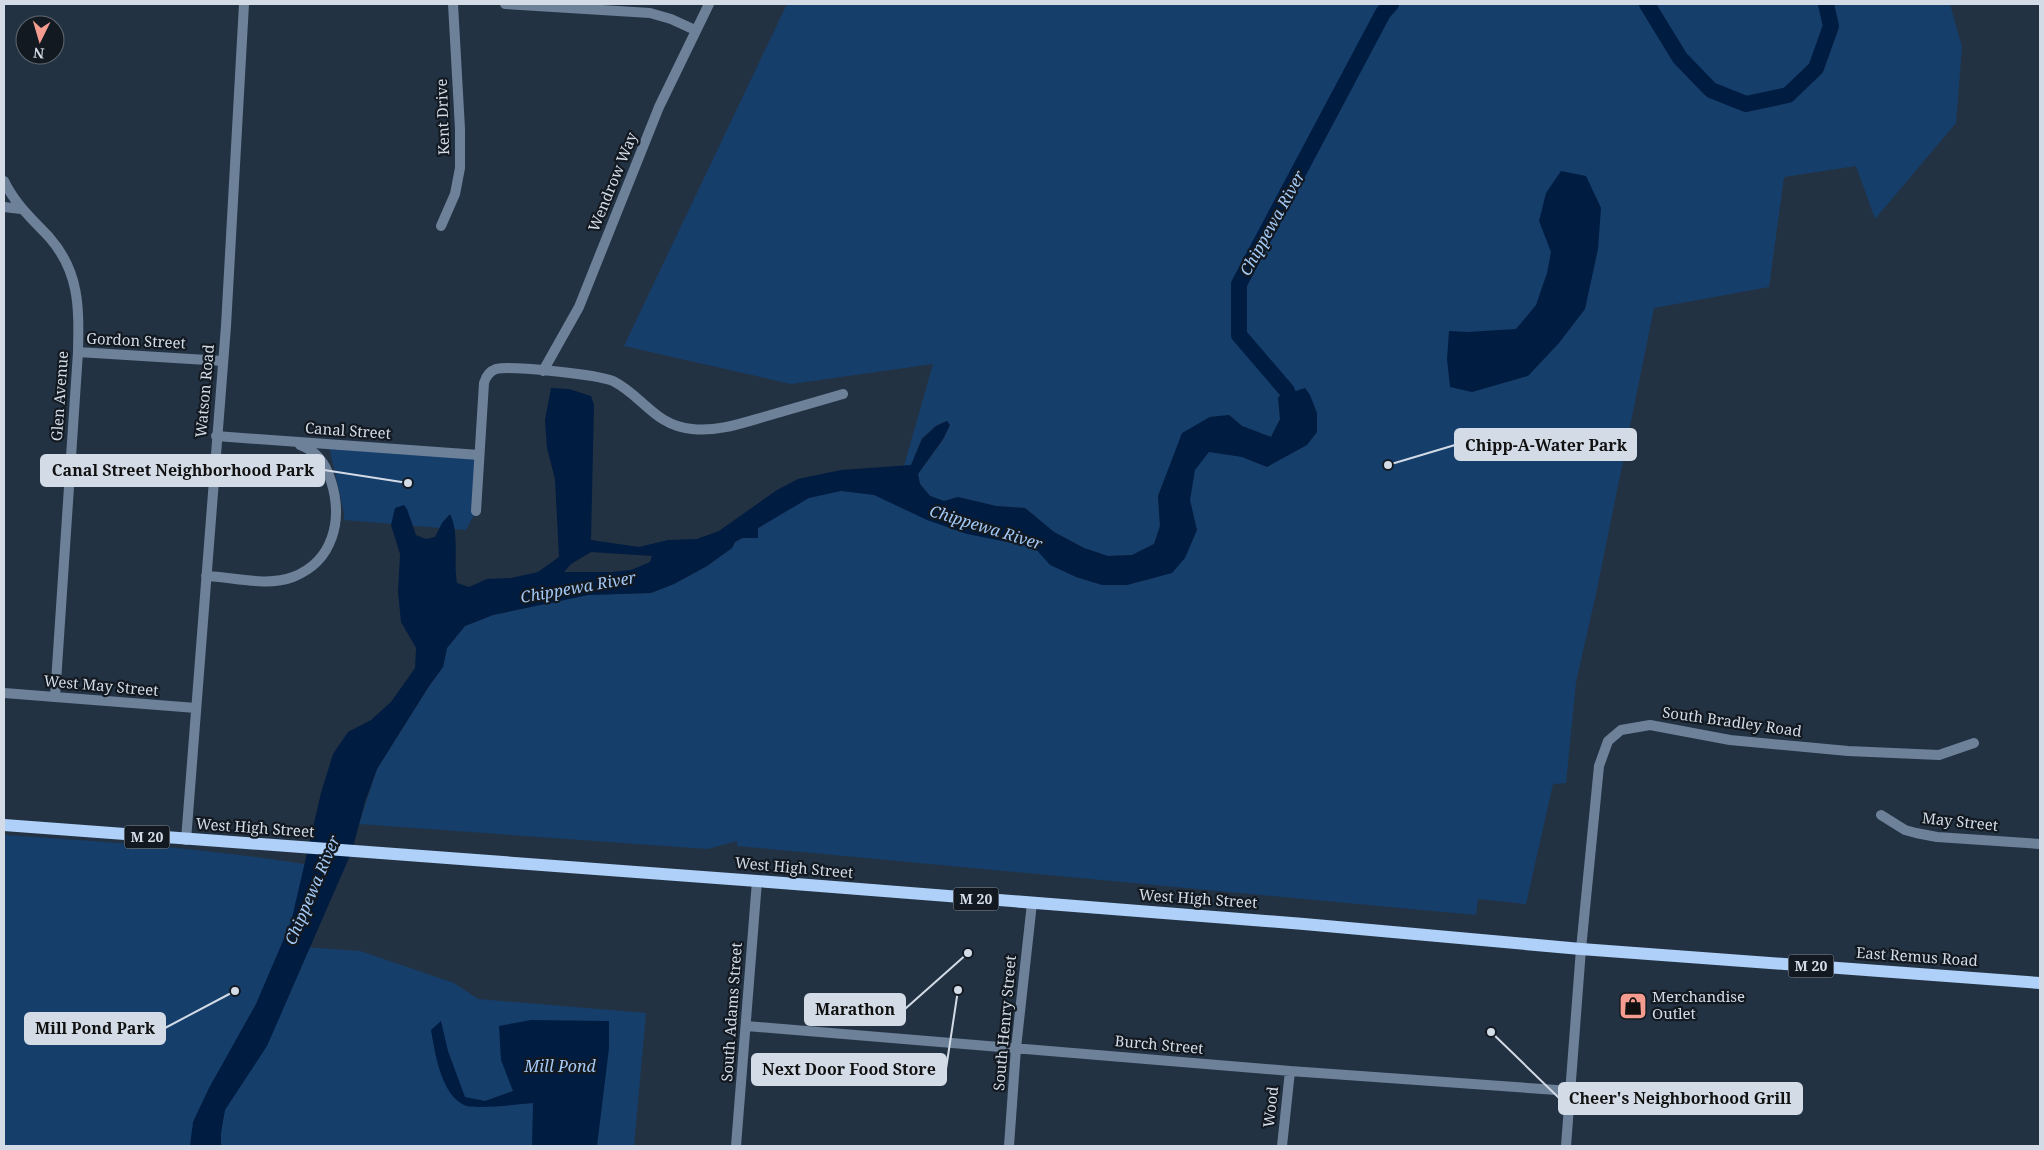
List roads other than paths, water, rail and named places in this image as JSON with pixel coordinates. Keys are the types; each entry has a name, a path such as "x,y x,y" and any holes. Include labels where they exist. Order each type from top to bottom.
{"main road":[{"name":"West High Street","path":"4,825 1304,924 1581,949"},
{"name":"East Remus Road","path":"1581,949 2040,982"}],"street":[{"name":"Watson Road","path":"186,840 223,361 244,4"},
{"name":"Kent Drive","path":"441,226 455,194 460,168 460,129 453,4"},
{"path":"505,4 590,7 656,14 695,30"},
{"name":"Wendrow Way","path":"543,371 579,307 653,121 709,4"},
{"name":"Glen Avenue","path":"4,181 21,209 55,245 67,261 72,272 78,307 78,352 55,697"},
{"path":"4,207 21,209"},
{"name":"Gordon Street","path":"78,352 223,361"},
{"path":"476,511 484,388 488,375 493,370 501,368 587,374 609,380 628,390 660,418 674,426 694,430 730,426 843,394"},
{"name":"Canal Street","path":"216,436 479,455"},
{"path":"206,576 264,581 286,579 306,571 324,552 333,535 337,518 334,489 327,469 320,458 310,450 294,442"},
{"name":"West May Street","path":"4,693 196,708"},
{"name":"South Bradley Road","path":"1566,1146 1581,949 1599,766 1608,741 1621,730 1650,725 1730,740 1848,751 1939,755 1974,743"},
{"name":"May Street","path":"1881,815 1905,830 1937,837 2040,844"},
{"name":"South Adams Street","path":"736,1146 757,881"},
{"name":"South Henry Street","path":"1009,1146 1016,1048 1032,903"},
{"name":"Burch Street","path":"746,1026 1290,1071 1571,1091"},
{"name":"Wood","path":"1282,1146 1290,1071"}],"water":[{"path":"1561,171 1586,176 1601,208 1598,249 1585,309 1559,343 1528,376 1472,392 1450,387 1447,359 1449,331 1467,332 1516,329 1536,305 1547,273 1551,252 1539,221 1546,193"},
{"path":"551,388 569,389 591,396 594,405 591,540 639,547 668,540 697,539 719,531 777,490 798,479 841,470 911,465 922,439 936,426 947,421 950,425 943,439 918,474 920,484 930,496 944,501 958,497 996,506 1025,508 1054,532 1084,548 1108,556 1132,555 1154,544 1160,526 1158,496 1182,433 1210,417 1229,415 1242,426 1271,437 1280,419 1278,397 1305,388 1317,413 1317,432 1307,445 1267,467 1242,457 1209,452 1195,470 1190,500 1197,530 1185,558 1172,573 1127,585 1102,585 1076,577 1050,565 1034,547 967,534 927,520 874,495 841,491 809,498 758,528 758,538 742,538 735,542 732,548 707,566 674,584 651,593 588,595 493,615 465,626 447,648 443,667 377,769 365,802 352,851 267,1046 225,1110 221,1146 190,1146 193,1122 209,1088 256,1004 291,922 321,793 333,754 348,732 371,720 391,702 415,668 416,648 401,622 398,592 400,554 391,525 395,508 404,505 416,535 426,539 435,537 442,523 450,514 456,539 457,583 469,587 487,579 511,578 538,572 559,557 555,479 547,448 545,420","holes":["591,552 652,556 650,562 631,570 564,572 571,564"]},
{"name":"Mill Pond","path":"531,1020 609,1021 609,1048 597,1146 532,1146 533,1103 487,1107 470,1106 456,1100 450,1092 440,1072 431,1030 441,1021 448,1051 465,1097 485,1101 513,1091 501,1060 499,1026"}],"waterway":[{"name":"Chippewa River","path":"1292,414 1287,391 1239,335 1239,284 1383,13 1391,4"},
{"name":"Chippewa River","path":"1647,4 1680,58 1711,90 1746,104 1788,95 1816,68 1831,26 1826,4"}],"place":[{"name":"Chipp-A-Water Park","path":"1388,465"},
{"name":"Canal Street Neighborhood Park","path":"408,483"},
{"name":"Marathon","path":"968,953"},
{"name":"Next Door Food Store","path":"958,990"},
{"name":"Mill Pond Park","path":"235,991"},
{"name":"Merchandise Outlet","path":"1633,1006"},
{"name":"Cheer's Neighborhood Grill","path":"1491,1032"}]}
